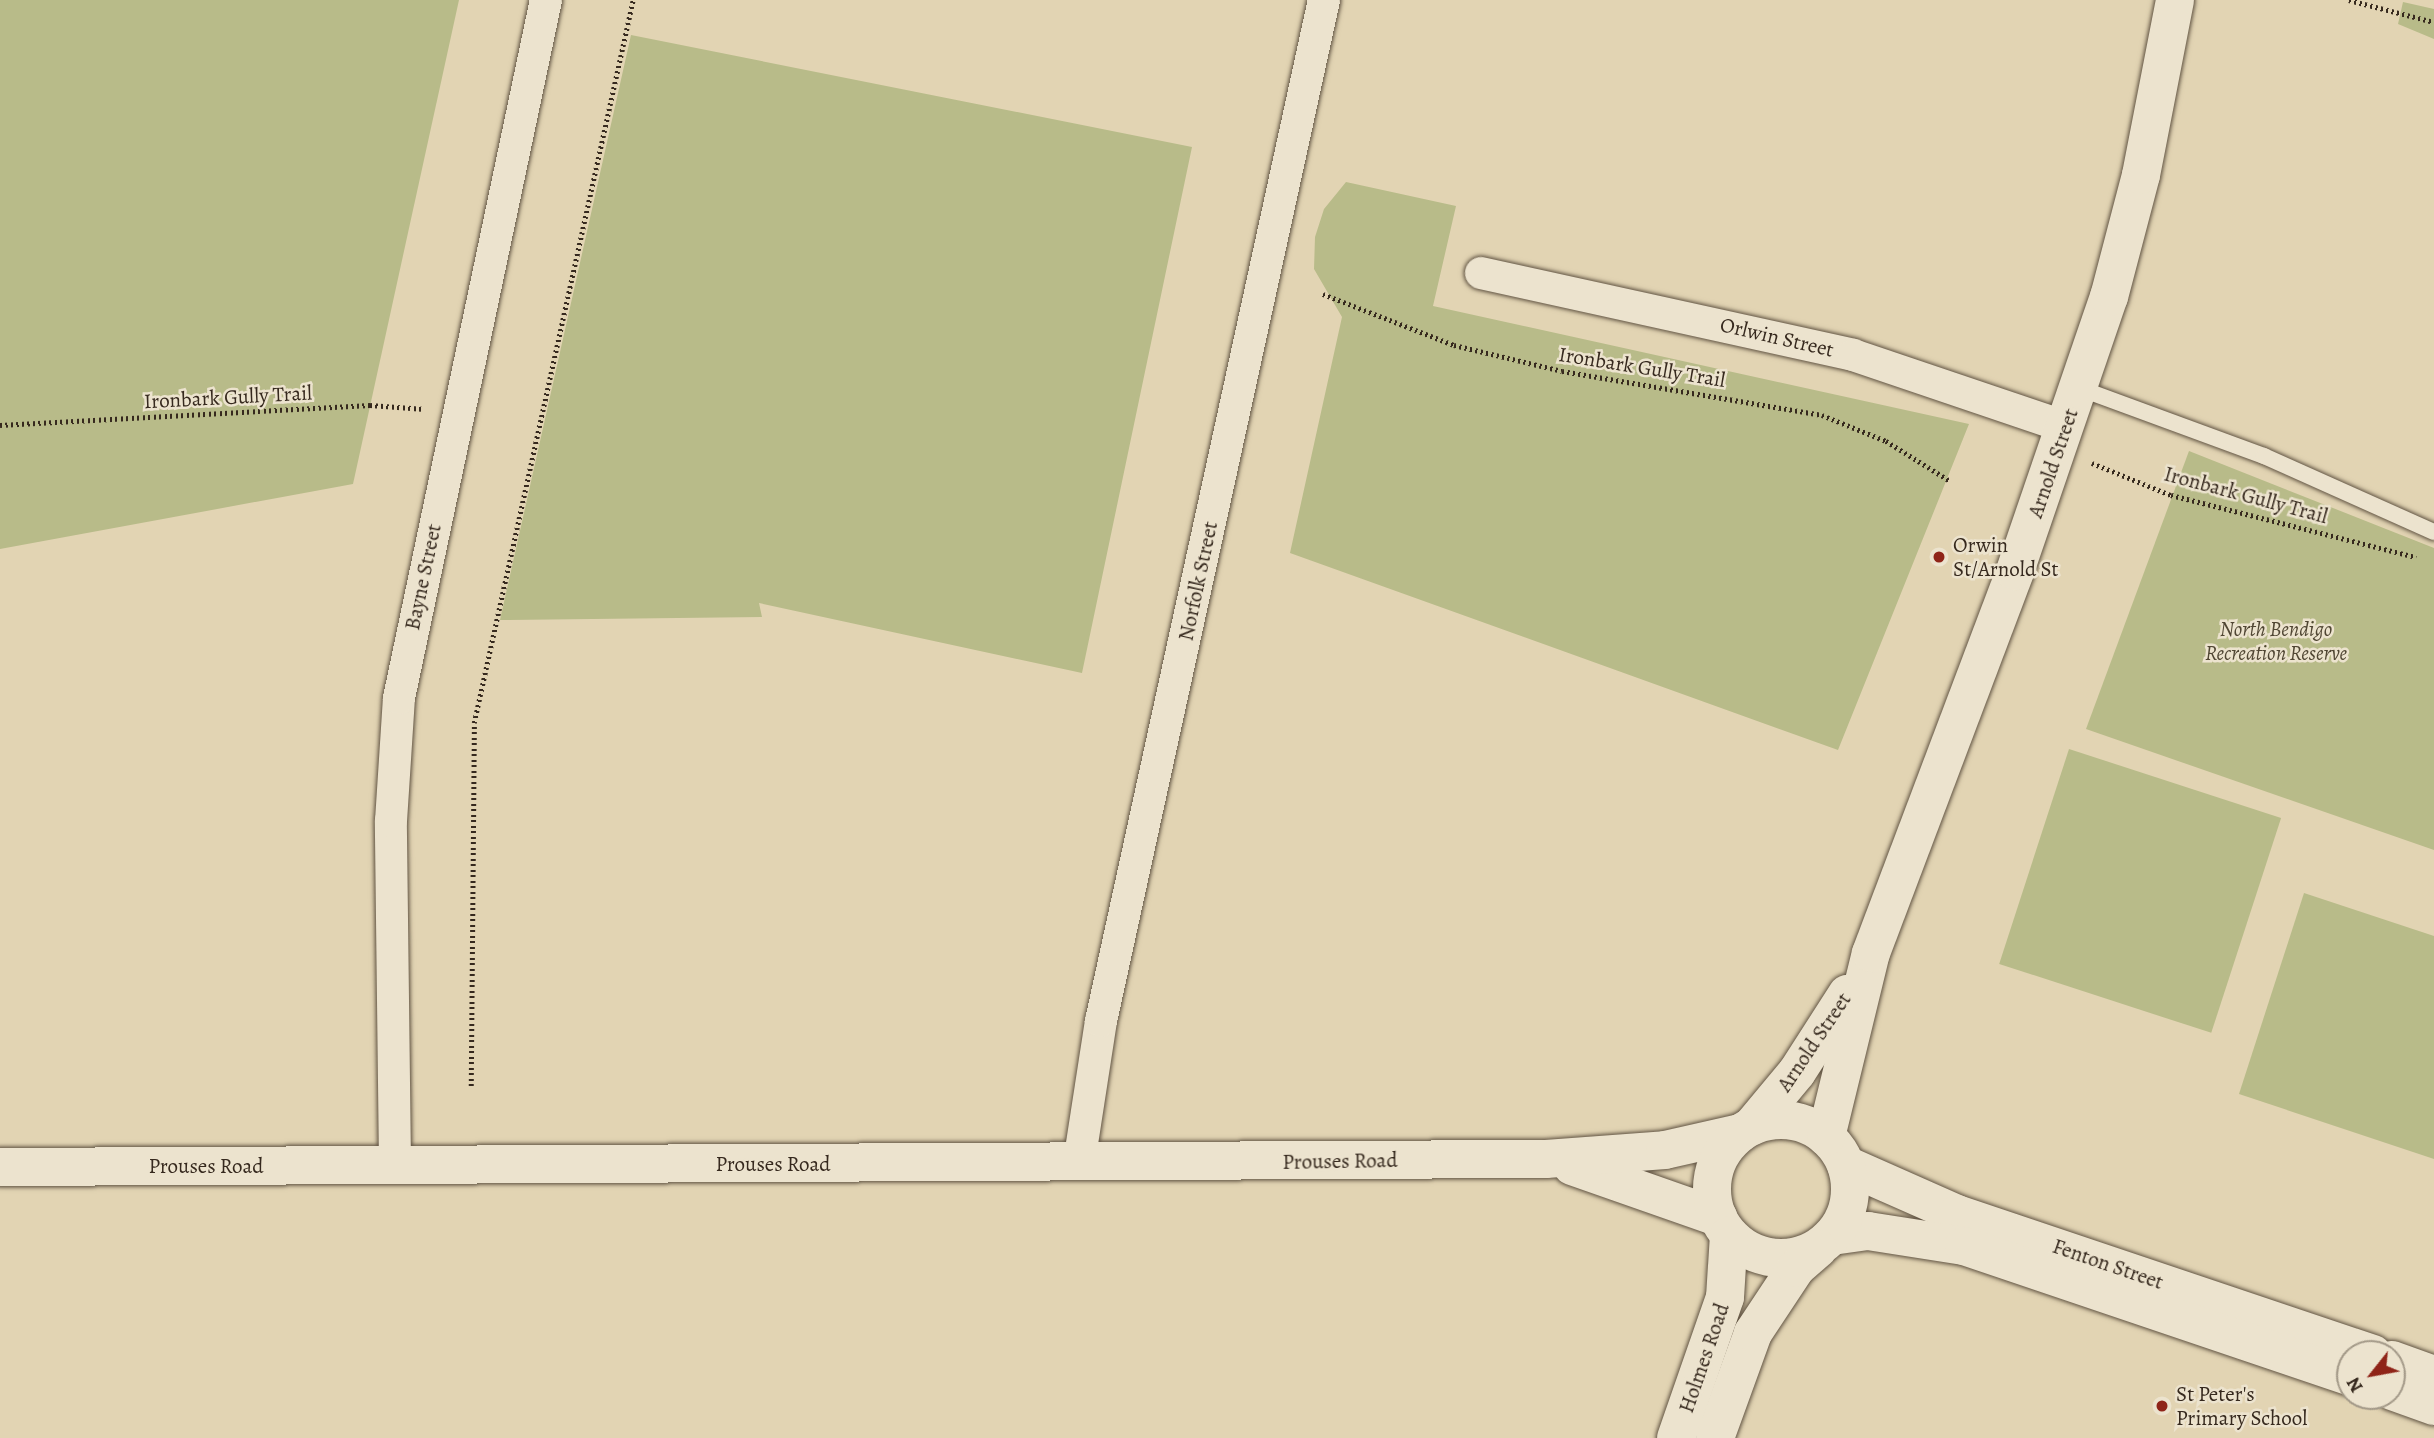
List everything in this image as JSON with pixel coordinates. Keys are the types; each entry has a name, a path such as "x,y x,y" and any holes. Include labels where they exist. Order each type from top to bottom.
{"street":[{"name":"Bayne Street","path":"395,1164 395,738 405,657 546,0"},
{"name":"Norfolk Street","path":"1079,1163 1101,1021 1324,0"},
{"name":"Arnold Street","path":"1836,1151 1871,953 2079,388 2141,175 2175,0"},
{"name":"Orlwin Street","path":"1481,274 1853,355 2062,439"},
{"name":"Arnold Street","path":"1746,1130 1797,1072 1871,953"},
{"path":"1791,1121 1836,1151 1849,1202 1826,1242 1783,1258 1763,1256 1724,1226 1715,1171 1746,1130 1791,1121"},
{"name":"Prouses Road","path":"0,1167 1546,1159 1667,1150 1746,1130"},
{"name":"Fenton Street","path":"1836,1151 1957,1214 2336,1342"},
{"name":"Prouses Road","path":"1546,1159 1669,1196 1724,1226"},
{"name":"Holmes Road","path":"1676,1438 1726,1297 1724,1226"},
{"name":"Fenton Street","path":"1826,1242 1868,1231 1964,1246 2336,1372"},
{"name":"Holmes Road","path":"1715,1438 1753,1333 1796,1268 1826,1242"},
{"path":"2406,1365 2434,1374"},
{"path":"2406,1396 2434,1406"}],"lane":[{"path":"2079,388 2264,456 2434,532"}],"path":[{"path":"471,1086 474,723 633,0"},
{"path":"2349,0 2434,22"},
{"name":"Ironbark Gully Trail","path":"1323,294 1467,349 1562,371 1822,415 1886,441 1950,481"},
{"name":"Ironbark Gully Trail","path":"0,425 370,405 457,414"},
{"name":"Ironbark Gully Trail","path":"2062,439 2171,495 2421,558"}],"green space":[{"path":"0,0 459,0 353,484 0,549"},
{"path":"2403,2 2434,9 2434,39 2398,24"},
{"path":"631,35 1192,147 1082,673 759,603 762,617 500,620"},
{"path":"1346,182 1456,206 1433,306 1969,424 1838,750 1290,553 1342,317 1314,269 1315,237 1324,209"},
{"name":"North Bendigo Recreation Reserve","path":"2189,451 2434,548 2434,850 2086,729"},
{"path":"2069,749 2281,818 2211,1033 1999,964"},
{"path":"2304,893 2434,936 2434,1159 2239,1094"}],"place":[{"name":"Orwin St/Arnold St","path":"1939,557"},
{"name":"St Peter's Primary School","path":"2162,1406"}]}
